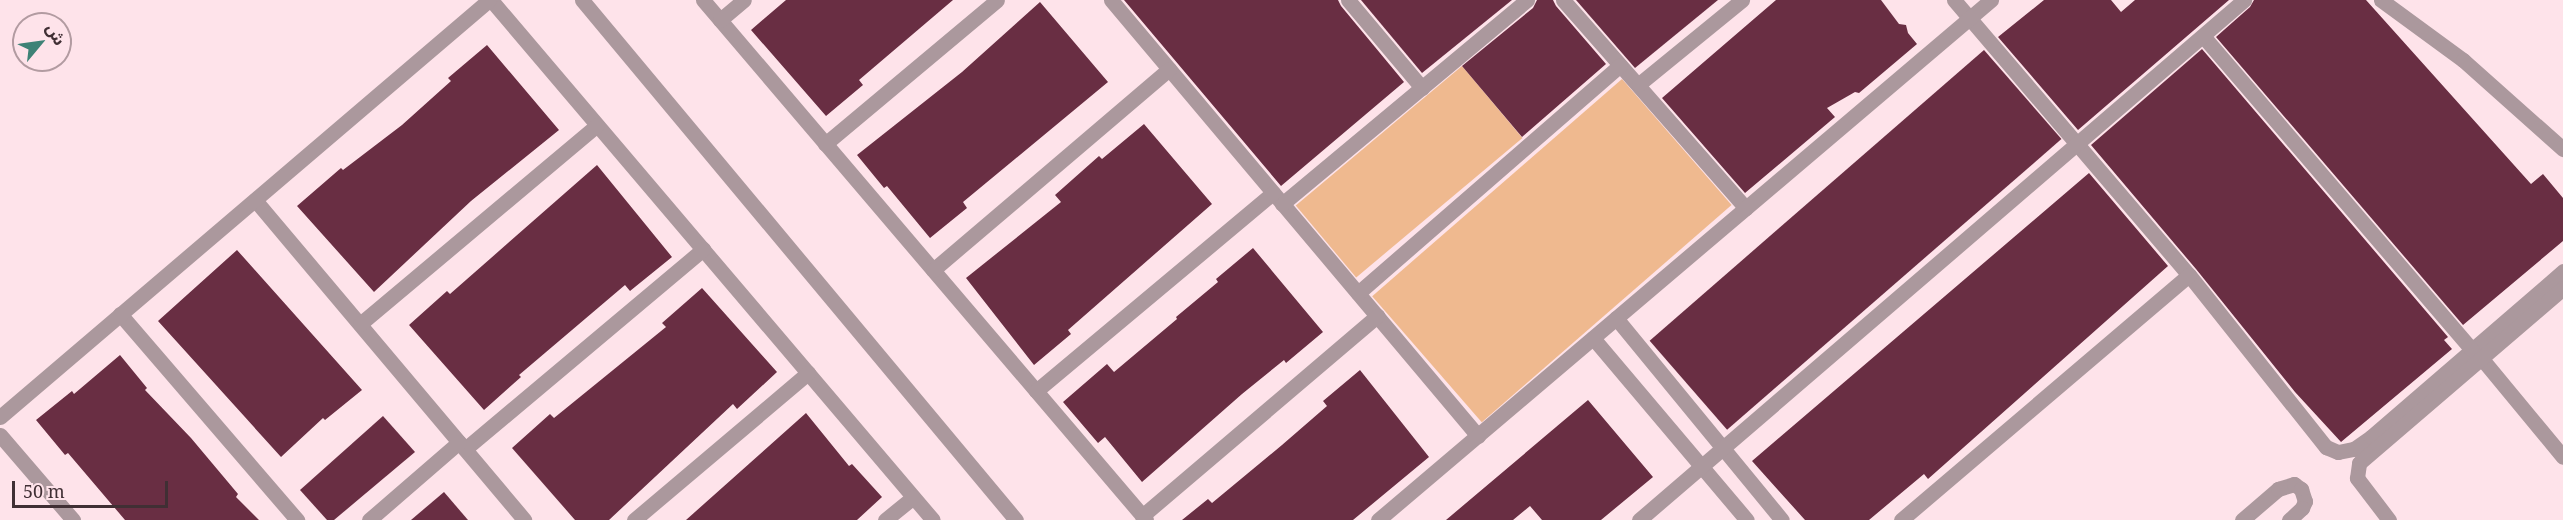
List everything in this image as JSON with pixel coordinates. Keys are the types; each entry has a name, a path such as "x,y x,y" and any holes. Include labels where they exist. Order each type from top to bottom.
{"street":[{"path":"0,417 490,0 933,520"},
{"path":"582,0 1016,520"},
{"path":"703,0 1144,518 1377,316"},
{"path":"720,20 744,0"},
{"path":"825,144 997,0"},
{"path":"1111,0 1478,436"},
{"path":"1348,0 1422,88"},
{"path":"1036,391 1278,198 1422,88 1527,0"},
{"path":"1563,0 1620,65 1640,84 1746,208"},
{"path":"1640,84 1742,0"},
{"path":"1954,0 2189,275 2326,447 2338,452 2354,449 2563,288"},
{"path":"1378,520 1991,0"},
{"path":"1639,520 2244,0"},
{"path":"2381,0 2463,60 2563,149"},
{"path":"2202,36 2563,456"},
{"path":"1358,293 1620,65"},
{"path":"933,270 1169,69"},
{"path":"360,324 597,125"},
{"path":"255,200 524,520"},
{"path":"369,520 703,249"},
{"path":"2389,520 2357,478 2359,463 2563,271"},
{"path":"1901,520 2189,275"},
{"path":"120,314 297,520"},
{"path":"1616,318 1782,520"},
{"path":"1593,338 1747,520"},
{"path":"634,520 808,373"},
{"path":"0,435 73,520"},
{"path":"2242,520 2278,489 2294,484 2301,489 2305,501 2302,508 2289,520"},
{"path":"885,520 913,496"}],"shaded area":[{"path":"1462,66 1522,138 1356,277 1296,205"},
{"path":"1622,79 1732,205 1482,422 1372,296"}],"building":[{"path":"786,0 953,0 859,80 863,85 826,116 751,30"},
{"path":"1124,0 1338,0 1404,82 1281,186"},
{"path":"1361,0 1512,0 1422,73"},
{"path":"1537,0 1553,0 1606,64 1522,137 1462,66 1533,8"},
{"path":"1576,0 1718,0 1635,68"},
{"path":"1776,0 1881,0 1899,24 1906,25 1908,33 1917,44 1859,93 1855,92 1827,108 1835,117 1745,193 1662,98"},
{"path":"2044,0 2111,0 2121,12 2135,0 2229,0 2078,130 1998,37"},
{"path":"2254,0 2366,0 2531,184 2543,174 2563,198 2563,241 2463,325 2216,37 2250,7"},
{"path":"1040,2 1108,82 963,202 967,208 930,238 887,186 884,188 857,155 962,72"},
{"path":"487,45 559,130 471,201 374,292 297,206 341,168 343,170 402,125 451,81 448,78"},
{"path":"2202,49 2448,337 2444,340 2452,349 2341,442 2295,392 2196,269 2091,145"},
{"path":"1984,50 2061,139 1727,430 1650,341"},
{"path":"1144,124 1212,204 1068,330 1071,334 1034,365 966,278 1061,202 1055,195 1099,156 1102,159"},
{"path":"597,165 672,257 630,291 625,285 519,375 521,377 484,410 409,325 447,291 450,294"},
{"path":"2089,173 2168,266 1928,479 1924,474 1869,520 1805,520 1752,461"},
{"path":"1253,248 1323,332 1286,363 1284,360 1242,394 1142,482 1105,437 1098,443 1063,402 1107,364 1114,372 1177,319 1176,317 1218,282 1216,279"},
{"path":"237,250 362,390 325,420 323,418 281,457 158,321"},
{"path":"702,288 777,372 737,409 733,404 609,520 575,520 512,448 550,414 554,418 666,327 662,323"},
{"path":"120,355 147,388 145,390 191,438 238,494 236,497 259,520 125,520 68,453 65,455 36,420 72,391 74,394"},
{"path":"1360,370 1429,457 1353,520 1182,520 1208,499 1212,503 1282,445 1327,406 1323,401"},
{"path":"1588,400 1653,477 1601,520 1542,520 1530,506 1513,520 1446,520"},
{"path":"806,413 849,466 852,464 882,497 857,520 686,520"},
{"path":"383,416 415,452 334,520 327,520 300,490"},
{"path":"444,492 468,520 411,520"}]}
